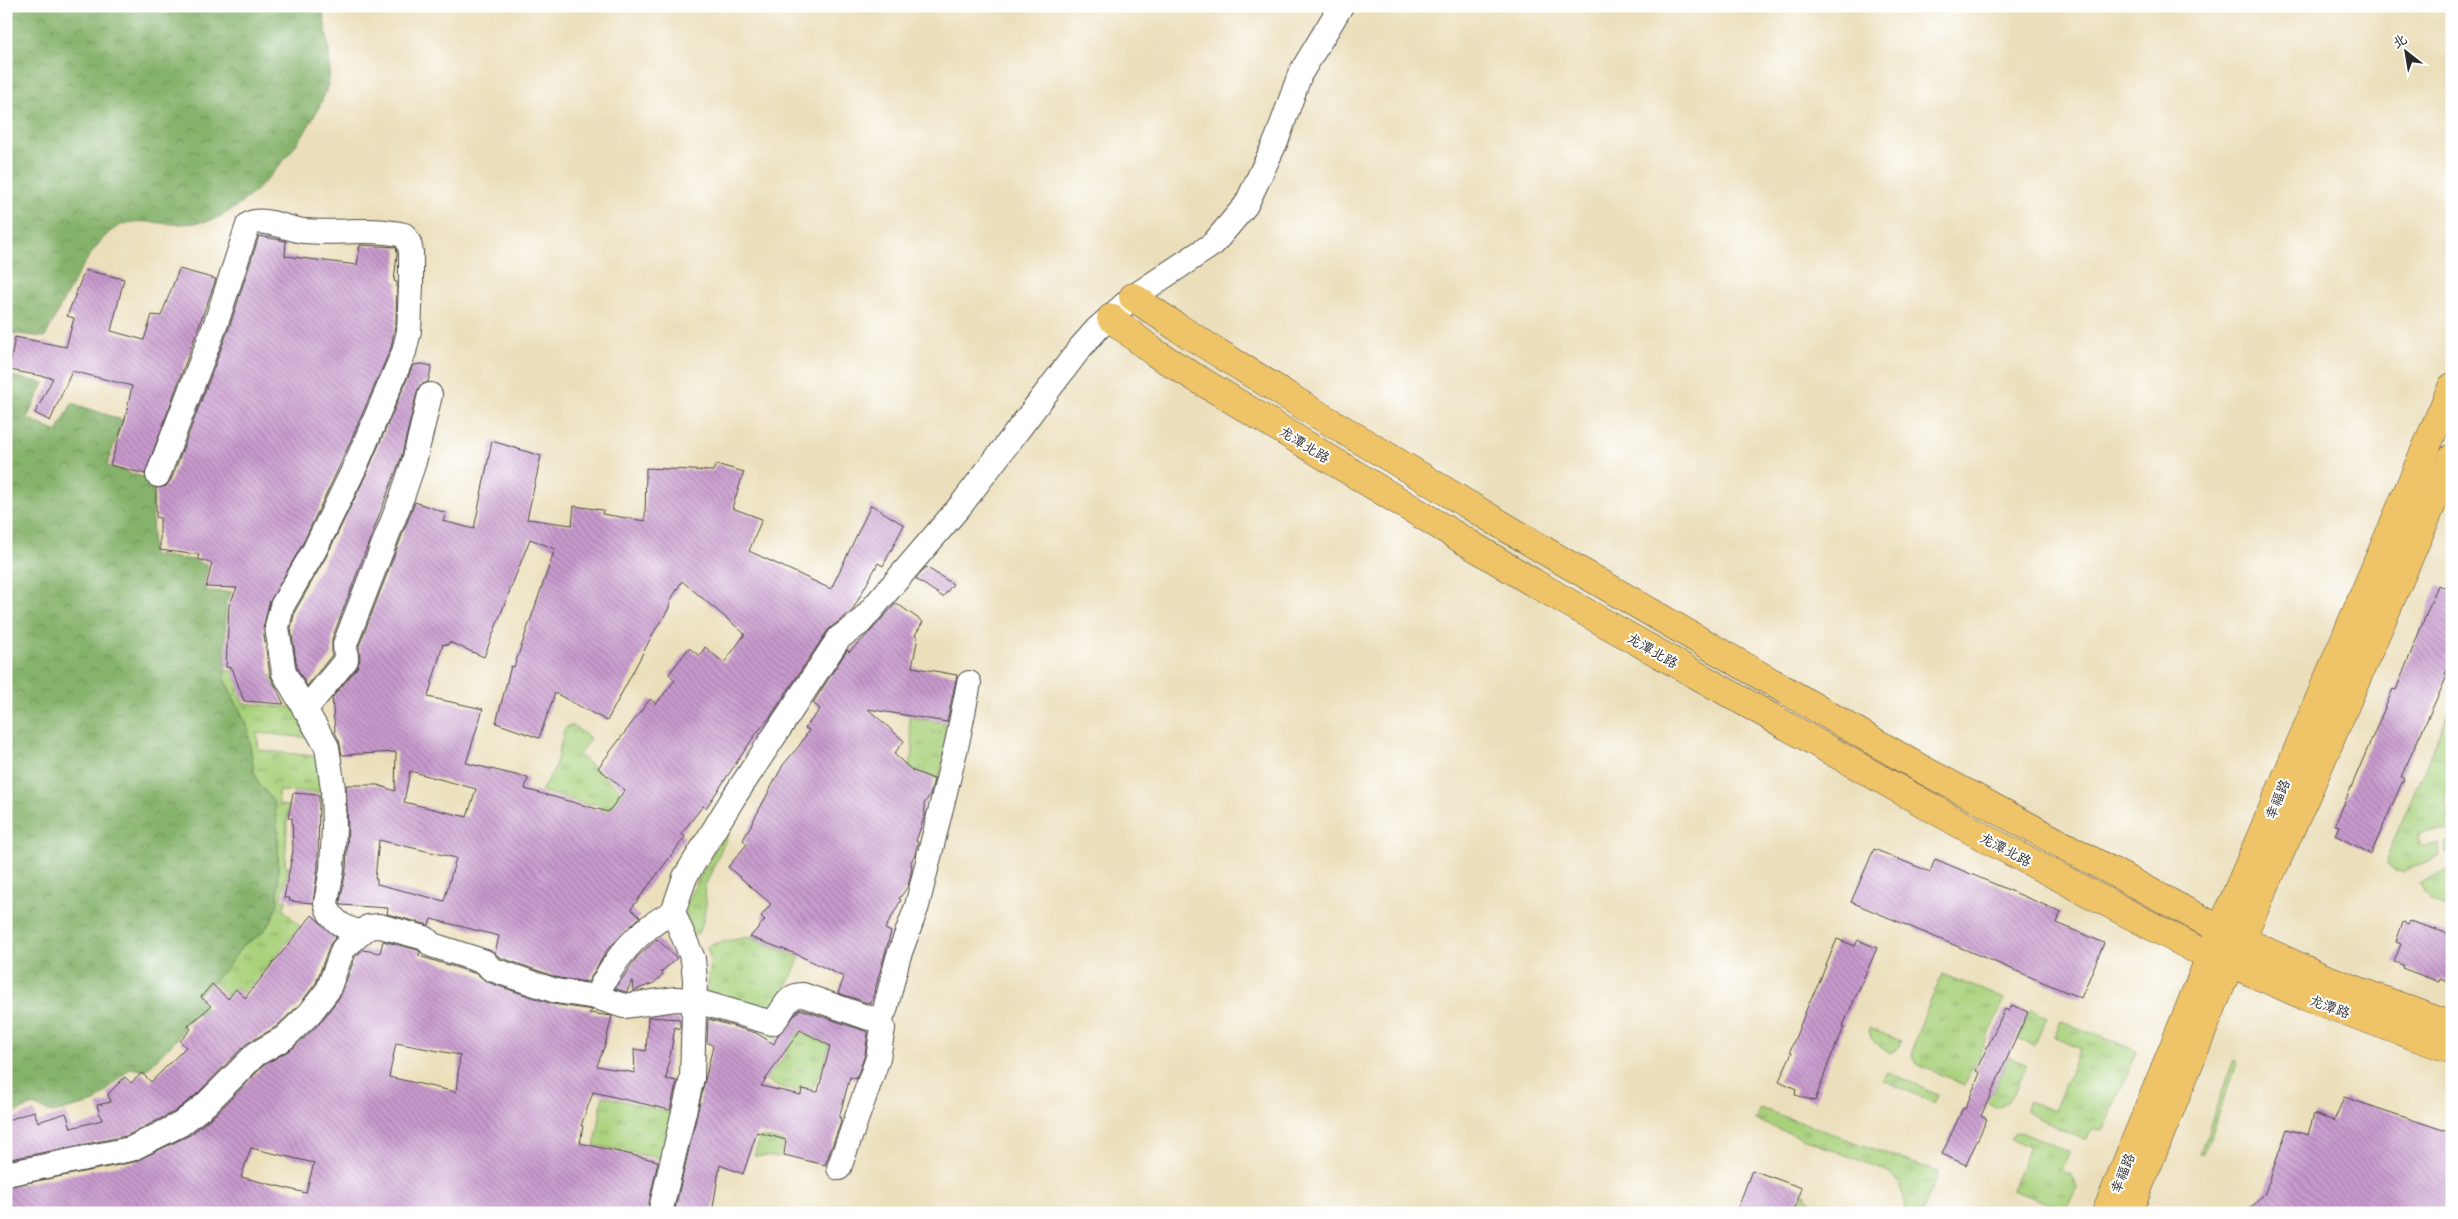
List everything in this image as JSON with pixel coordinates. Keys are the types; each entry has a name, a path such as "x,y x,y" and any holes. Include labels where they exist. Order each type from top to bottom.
{"main road":[{"path":"1133,296 1177,327 1307,408 1552,555 2226,947"},
{"name":"龙潭北路","path":"1112,318 1155,353 1534,583 1985,838 2226,947"},
{"name":"幸福路","path":"2128,1213 2226,947 2452,387"},
{"name":"幸福路","path":"2106,1213 2226,947 2446,486 2452,458"},
{"name":"龙潭路","path":"2226,947 2317,975 2452,1026"},
{"name":"龙潭路","path":"2226,947 2307,997 2452,1050"}],"street":[{"path":"596,997 620,954 636,938 673,912 684,877 734,797 840,638 860,623 961,505 1081,347 1097,329 1112,318 1133,296 1213,244 1246,205 1277,139 1300,74 1341,6"},
{"path":"158,475 216,322 248,225 258,221 302,231 355,233 379,230 404,235 409,243 411,252 409,331 404,352 354,469 314,550 282,606 277,627 284,673 327,747 333,789 334,846 326,903 328,911 347,928 360,932"},
{"path":"305,710 346,660 345,644 405,488 430,396"},
{"path":"839,1168 878,1058 883,1028 880,1018 885,1010 898,958 916,906 957,743 969,683"},
{"path":"660,1213 692,1078 695,980 692,959 673,912"},
{"path":"6,1174 131,1149 181,1124 206,1104 256,1054 284,1038 310,1013 328,990 343,949 368,926 380,926 425,938 432,945 485,962 490,968 556,991 596,997 624,1006 676,999 693,1000 772,1023 778,1018 788,999 795,994 803,994 869,1018 880,1018"}],"green space":[{"path":"6,6 322,6 330,70 324,96 314,117 299,140 282,162 244,201 225,214 207,221 177,224 131,222 117,227 106,235 86,261 67,293 45,337 9,333 6,340"},
{"path":"6,375 44,383 27,418 57,432 72,403 122,420 107,466 150,479 153,489 152,555 194,560 208,566 203,586 207,591 232,592 226,602 225,681 247,725 254,771 259,784 274,802 278,832 278,902 271,922 260,935 243,945 225,970 197,997 208,1010 202,1017 197,1013 184,1025 177,1039 145,1071 131,1068 95,1102 53,1113 33,1105 12,1114 6,1107"},
{"path":"224,670 280,677 288,690 237,689 243,703 295,708 312,738 257,733 259,750 322,757 330,793 278,791 279,805 288,806 285,865 289,866 281,899 287,900 283,909 300,926 254,983 242,993 235,987 227,996 212,981 225,970 243,945 260,935 271,922 278,902 278,832 267,793 259,784 254,771 247,725 225,681"},
{"path":"2452,706 2452,786 2444,804 2452,807 2452,851 2446,854 2445,843 2450,842 2449,830 2419,833 2420,845 2438,844 2440,856 2404,871 2394,870 2387,864 2389,851"},
{"path":"909,717 955,725 938,779 908,767 913,753"},
{"path":"568,726 574,726 590,738 579,755 643,809 630,826 608,810 604,813 596,804 589,805 541,791 555,768 564,730"},
{"path":"732,818 733,823 705,886 706,904 703,922 698,933 691,938 684,906"},
{"path":"2452,868 2452,910 2429,900 2420,884"},
{"path":"748,937 800,957 774,1012 705,995 710,967 707,947 712,944"},
{"path":"1942,974 2005,999 1965,1085 1921,1066 1913,1058 1919,1030"},
{"path":"2031,1009 2047,1017 2034,1046 2018,1039"},
{"path":"835,1011 839,1014 822,1069 812,1089 800,1087 799,1092 774,1085 760,1075 769,1061 778,1066 788,1051 764,1032 783,1023 809,1037 819,1021 830,1023"},
{"path":"2061,1021 2137,1051 2103,1129 2091,1131 2086,1141 2032,1115 2026,1110 2028,1101 2054,1111 2080,1048 2054,1037"},
{"path":"1869,1028 1901,1041 1899,1047 1891,1053 1879,1046 1873,1041"},
{"path":"2009,1057 2027,1065 2011,1097 2002,1106 1996,1107 1986,1101 1981,1088 1993,1093"},
{"path":"2233,1060 2237,1062 2204,1153 2200,1153"},
{"path":"1887,1072 1938,1094 1934,1103 1883,1080"},
{"path":"603,1096 674,1114 663,1159 594,1145"},
{"path":"1760,1108 1938,1172 1922,1213 1906,1213 1905,1201 1901,1190 1892,1175 1887,1171 1755,1120"},
{"path":"2023,1132 2069,1152 2062,1171 2070,1174 2077,1187 2066,1210 2012,1190 2029,1147 2010,1139 2015,1133"},
{"path":"760,1137 783,1141 780,1157 754,1156"},
{"path":"1804,1193 1822,1213 1798,1213 1796,1211"}],"building":[{"path":"259,236 286,241 285,256 357,265 360,245 396,247 397,254 394,281 397,282 396,321 391,348 341,463 302,545 269,603 263,629 270,675 284,704 244,701 232,668 226,667 229,605 237,588 206,587 212,563 198,559 199,555 160,550 160,518 156,517 156,488 166,486 171,480 229,328"},
{"path":"179,269 216,279 145,474 110,465 125,419 132,386 72,371 50,421 35,413 53,378 9,370 15,337 66,347 74,318 67,316 85,270 124,279 111,331 144,340 152,315 161,316"},
{"path":"413,365 432,366 428,382 420,385 417,392 401,458 332,639 332,655 307,686 297,668 291,628 295,611 326,557 366,475"},
{"path":"492,441 541,456 527,519 572,525 574,506 603,510 602,514 645,521 646,468 713,471 716,464 744,472 732,508 762,519 749,551 831,589 871,505 904,525 883,566 878,563 852,611 828,630 706,808 703,806 681,834 685,837 631,909 640,917 607,950 588,982 559,978 499,957 495,953 499,936 431,919 429,925 387,914 388,908 341,905 340,902 346,870 348,828 346,785 378,785 395,791 396,752 342,755 339,740 334,731 332,698 357,668 360,659 359,646 415,502 446,513 443,521 474,529","holes":["530,539 555,549 514,667 511,666 496,723 539,738 555,693 607,721 682,581 745,634 724,663 705,647 700,656 689,648 669,674 675,680 656,704 650,699 598,768 625,790 608,812 525,789 528,778 466,763 483,709 428,697 443,644 448,645 449,642 484,657","410,771 476,789 467,817 404,802","379,840 456,858 444,901 377,884 377,879 375,879"]},
{"path":"926,567 953,584 943,597 916,579"},
{"path":"2438,585 2452,591 2452,660 2445,674 2448,674 2401,777 2404,778 2371,854 2335,835 2339,826 2335,825 2393,689 2396,690"},
{"path":"896,603 923,622 915,635 918,637 912,667 957,675 947,722 868,709 904,741 894,754 913,771 934,779 930,795 924,804 925,815 916,841 918,842 911,862 912,868 908,886 899,899 901,900 885,929 891,932 871,1004 838,993 844,977 796,954 750,937 765,920 761,916 771,904 728,867 747,844 743,840 783,765 799,746 809,730 805,728 820,709 813,703 847,650 849,652 870,632"},
{"path":"293,793 319,795 318,867 313,903 289,901 290,898 284,898 293,851 292,818 288,818"},
{"path":"1874,849 1930,872 1935,859 2061,912 2057,923 2104,943 2081,998 1851,902"},
{"path":"312,915 336,937 330,944 316,983 300,1004 276,1027 246,1044 197,1094 174,1112 126,1136 6,1160 6,1121 34,1111 38,1122 66,1113 71,1128 102,1120 97,1105 111,1102 108,1094 125,1077 131,1083 142,1073 151,1082 186,1047 180,1041 191,1029 188,1026 211,1006 201,997 212,984 228,999 236,989 245,998"},
{"path":"2410,921 2452,935 2452,972 2448,982 2440,979 2439,982 2402,968 2403,965 2394,962 2401,944 2396,942 2403,922 2408,924"},
{"path":"657,939 677,958 661,972 663,974 654,983 633,991 632,980 627,992 615,989 637,957"},
{"path":"1837,939 1855,946 1858,940 1877,948 1842,1028 1844,1028 1830,1059 1815,1101 1795,1095 1796,1089 1779,1081 1792,1052 1790,1051 1809,1003"},
{"path":"383,941 418,950 420,952 419,956 477,974 487,982 552,1004 593,1010 589,1013 612,1016 605,1045 597,1066 635,1073 634,1049 646,1051 648,1017 680,1019 680,1029 675,1027 666,1079 677,1081 670,1110 593,1092 581,1126 583,1126 580,1143 658,1161 647,1213 6,1213 6,1187 134,1162 190,1135 216,1114 264,1065 293,1048 320,1023 341,995 355,957 363,950 380,953","holes":["396,1043 460,1055 456,1092 389,1077","251,1148 314,1163 306,1193 241,1177"]},
{"path":"2012,1005 2028,1012 1981,1116 1987,1119 1966,1165 1942,1154 1963,1108 1965,1109 1980,1073 1976,1071 2005,1009 2009,1011"},
{"path":"800,1009 868,1032 865,1055 856,1079 850,1077 839,1118 841,1118 840,1125 825,1165 784,1155 786,1140 757,1132 743,1174 720,1165 712,1213 674,1213 713,1046 707,1042 708,1019 756,1033 774,1044 778,1035","holes":["800,1030 830,1046 818,1092 802,1089 801,1095 761,1086"]},
{"path":"2344,1097 2452,1133 2452,1213 2246,1213 2265,1193 2287,1129 2308,1135 2314,1114 2334,1121"},
{"path":"1752,1170 1802,1188 1793,1213 1736,1213"}]}
